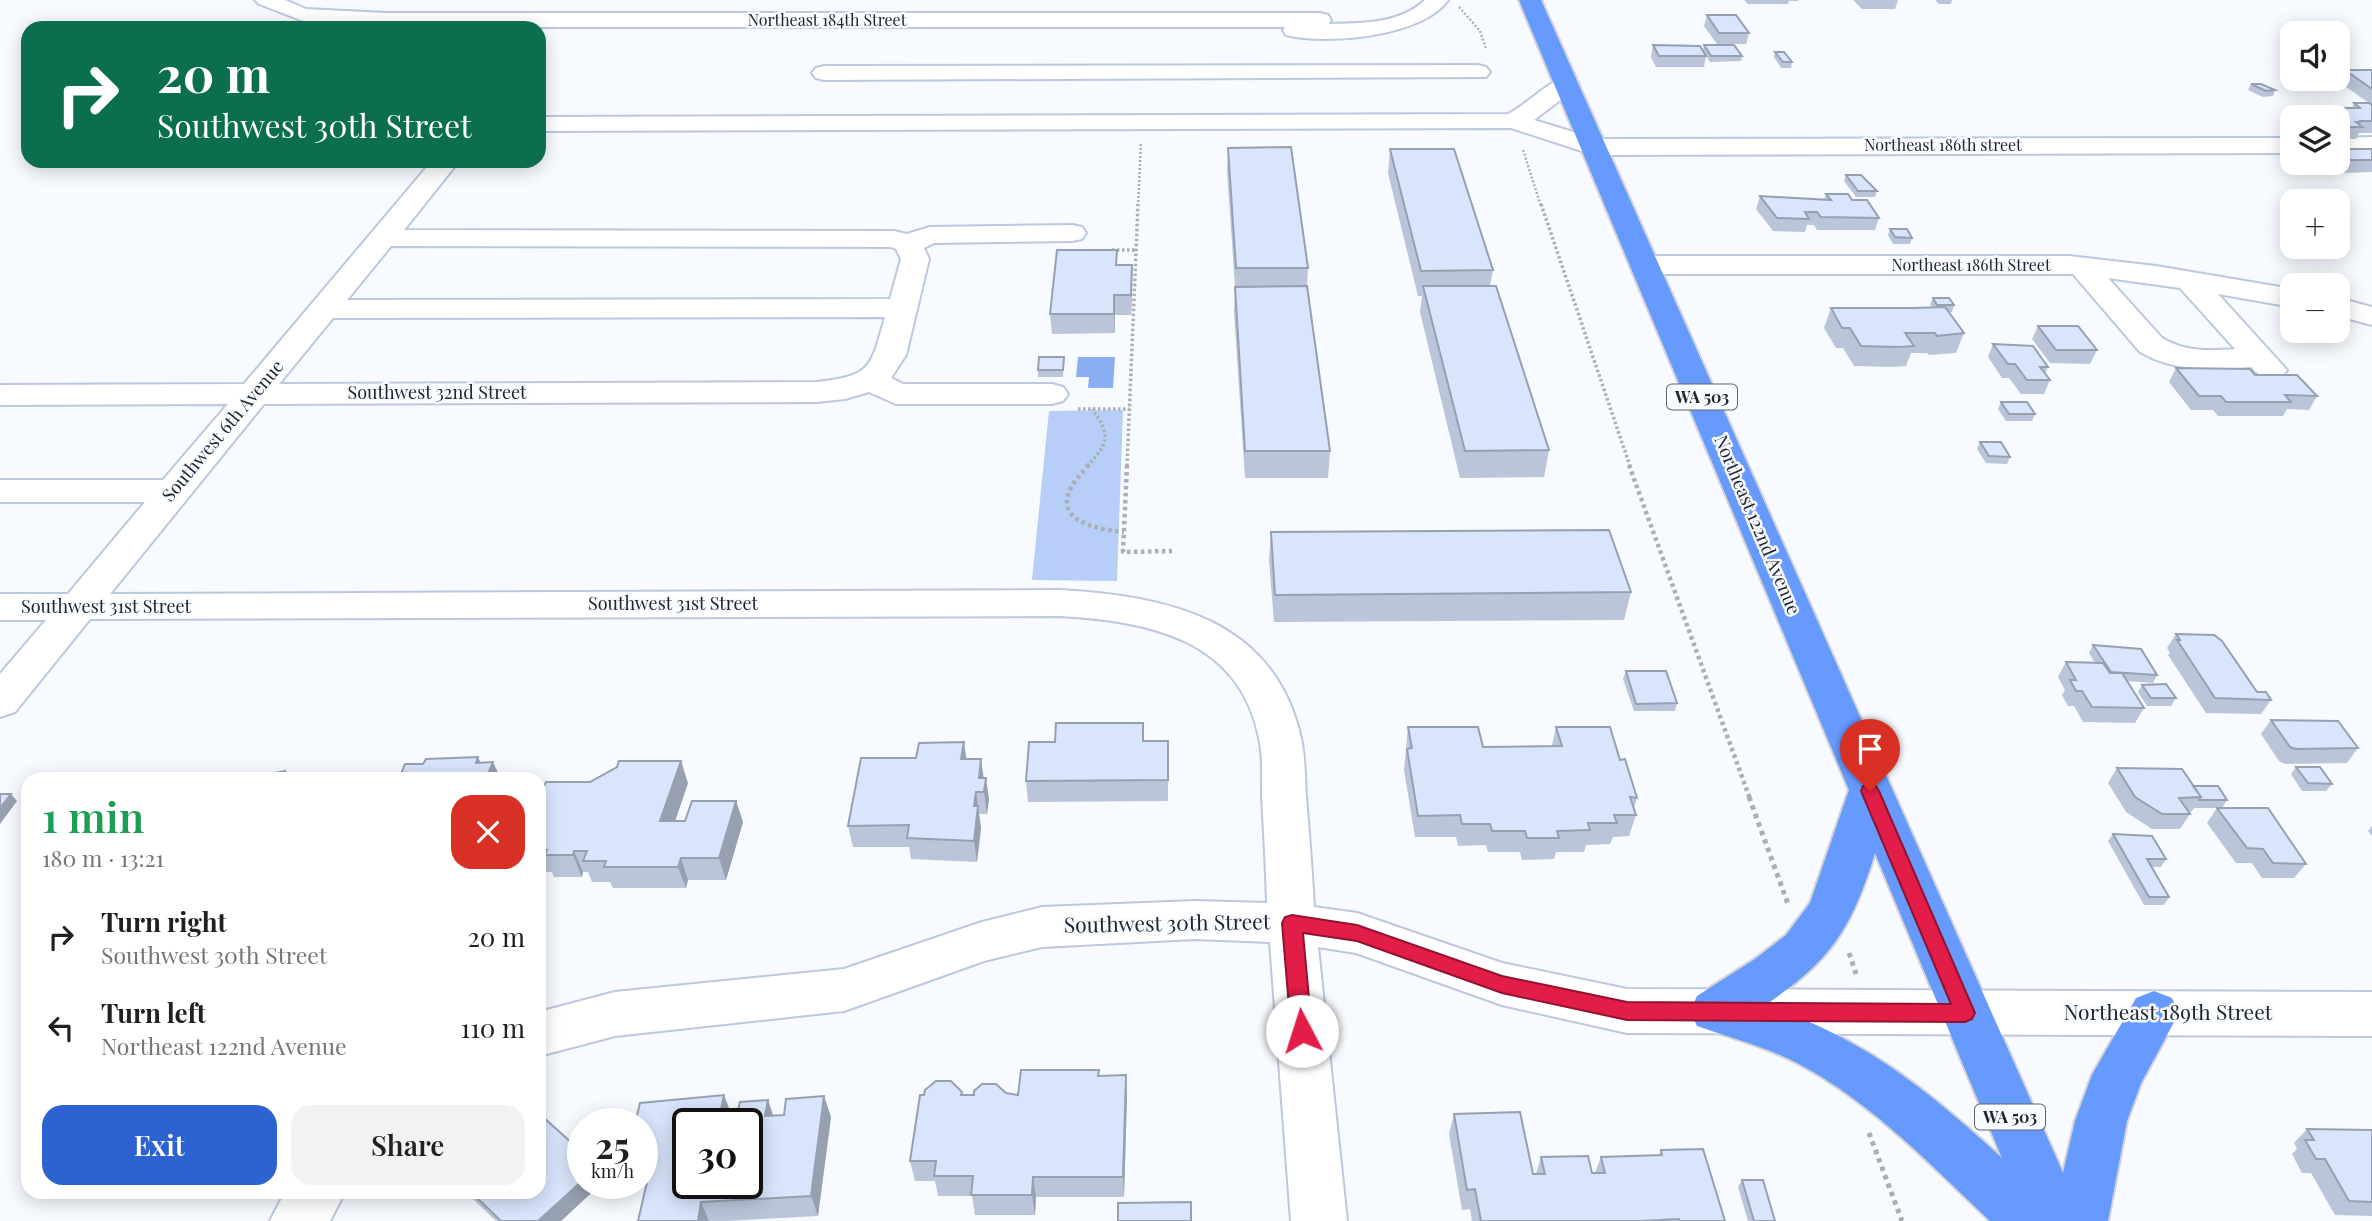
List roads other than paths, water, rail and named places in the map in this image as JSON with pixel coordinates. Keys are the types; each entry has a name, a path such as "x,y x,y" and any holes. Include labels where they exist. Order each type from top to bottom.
{"highway":[{"name":"Northeast 122nd Avenue","path":"1531,0 1965,1013"},
{"path":"1715,1011 1791,960 1820,928 1836,897 1870,791"},
{"path":"1715,1011 1798,1039 1842,1062 1904,1108 2031,1221"},
{"name":"WA 503","path":"1965,1013 2056,1221"},
{"path":"2080,1221 2101,1121 2118,1075 2154,1013"}],"street":[{"name":"Northeast 184th Street","path":"266,0 303,15 334,19 1202,25 1356,29 1403,22 1423,14 1437,0"},
{"name":"Northeast 184th Street","path":"546,30 835,49 1320,20"},
{"path":"1202,25 1207,122"},
{"path":"802,124 835,49 1205,73 1483,65"},
{"path":"546,124 1513,121 1534,110 1567,83"},
{"name":"Northeast 186th street","path":"1513,121 1594,147 2280,146"},
{"path":"2350,146 2372,145"},
{"name":"Southwest 6th Avenue","path":"0,702 440,168"},
{"path":"383,238 874,237 908,244 930,234 1072,233"},
{"path":"908,244 915,259 890,355 884,367 872,380 896,394 1052,394"},
{"name":"Northeast 186th Street","path":"1646,265 2081,266 2280,296"},
{"path":"2081,266 2162,354 2188,358 2259,357"},
{"path":"2190,281 2282,382"},
{"path":"324,310 902,308"},
{"path":"2350,310 2372,316"},
{"name":"Southwest 32nd Street","path":"0,395 817,392 845,389 872,380"},
{"path":"0,491 174,491"},
{"name":"Southwest 31st Street","path":"0,607 1045,603 1110,606 1170,619 1195,629 1228,648 1259,686 1281,743 1292,923 1319,1221"},
{"name":"Southwest 30th Street","path":"546,1032 615,1014 844,990 982,942 1042,927 1195,920 1292,923 1357,933 1502,984 1627,1011 1965,1013"},
{"name":"Northeast 189th Street","path":"1965,1013 2372,1014"},
{"path":"298,1221 313,1199"}]}
